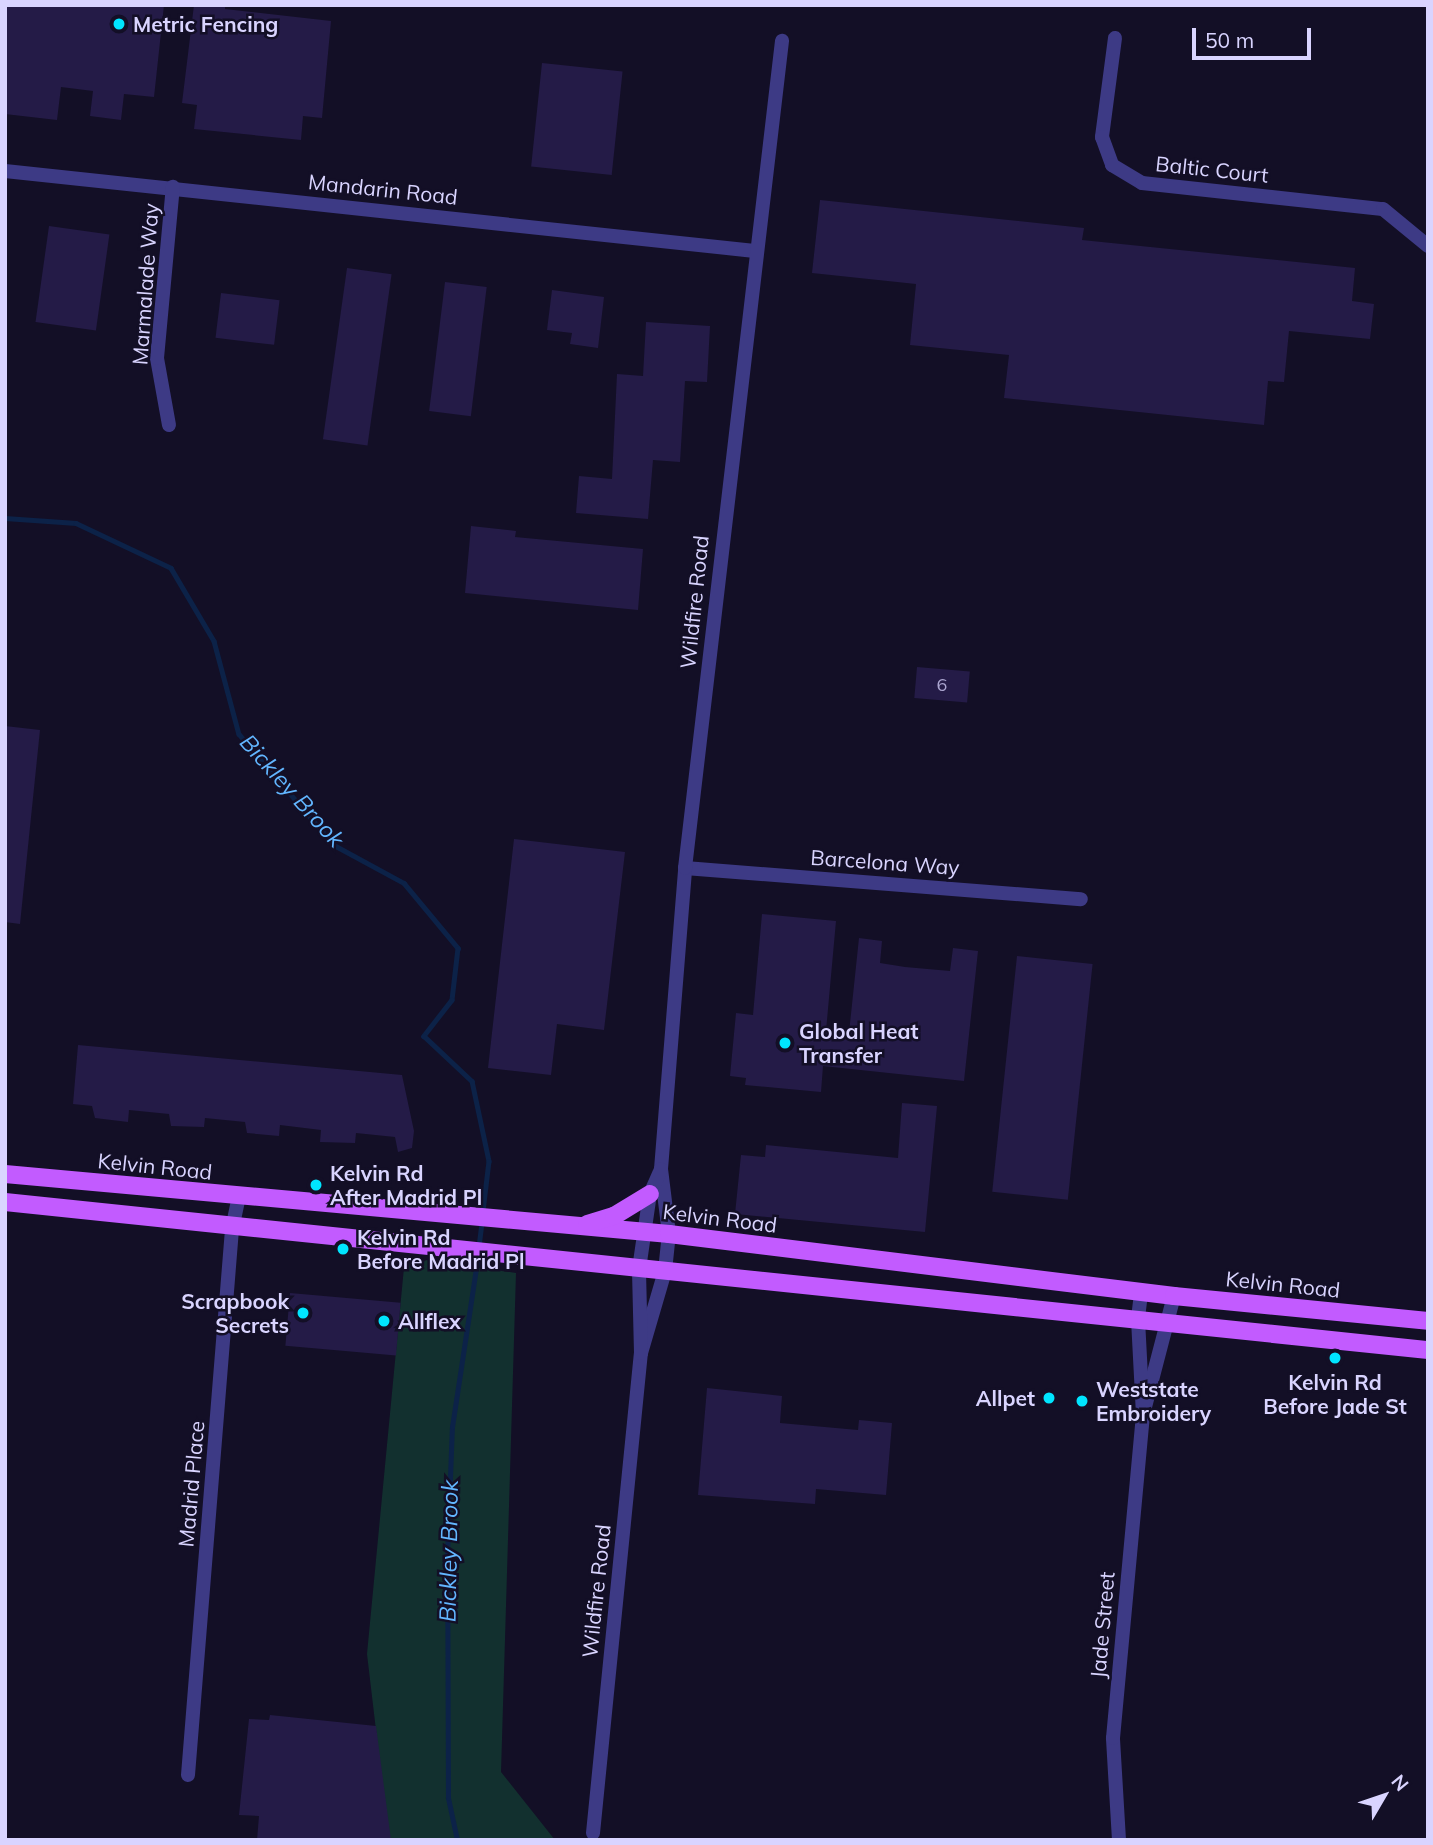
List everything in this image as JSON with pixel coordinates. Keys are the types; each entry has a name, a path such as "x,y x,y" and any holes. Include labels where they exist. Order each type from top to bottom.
{"main road":[{"path":"9,1175 8,1203 232,1229 1138,1318 1428,1350"},
{"name":"Kelvin Road","path":"9,1175 669,1234 1174,1296 1428,1321"},
{"path":"577,1227 614,1216 650,1194"},
{"path":"1325,1311 1331,1331 1358,1343"}],"street":[{"name":"Baltic Court","path":"1115,38 1102,138 1112,165 1142,183 1383,209 1427,246"},
{"name":"Wildfire Road","path":"641,1353 665,1271 669,1234 661,1169 685,868 755,251 782,41"},
{"name":"Mandarin Road","path":"5,170 755,251"},
{"name":"Marmalade Way","path":"169,425 157,358 173,187"},
{"name":"Barcelona Way","path":"685,868 1081,899"},
{"name":"Wildfire Road","path":"593,1833 641,1353 639,1269 650,1194 661,1169"},
{"name":"Madrid Place","path":"188,1775 232,1229 239,1197"},
{"name":"Jade Street","path":"1118,1840 1113,1738 1143,1415 1138,1318 1141,1292"},
{"name":"Jade Street","path":"1143,1415 1170,1322 1174,1296"}],"green space":[{"path":"405,1257 516,1273 501,1772 555,1840 389,1840 367,1654"}],"building":[{"path":"5,5 164,5 154,97 124,94 121,120 90,116 93,91 61,87 57,120 5,114"},
{"path":"194,5 225,5 225,9 331,21 322,118 303,116 301,140 194,129 197,105 182,103"},
{"path":"542,63 623,71 612,175 531,166"},
{"path":"820,200 1084,228 1082,240 1355,268 1352,301 1374,304 1370,339 1289,331 1284,382 1268,381 1264,425 1004,398 1009,355 910,345 916,284 812,273"},
{"path":"49,226 109,234 96,331 36,322"},
{"path":"347,268 392,274 367,446 323,439"},
{"path":"445,282 487,287 471,416 429,411"},
{"path":"552,290 604,297 598,348 570,344 572,333 547,330"},
{"path":"221,293 280,300 274,345 216,338"},
{"path":"646,322 710,326 707,382 685,381 680,462 653,460 648,519 576,513 579,476 612,479 617,374 643,376"},
{"path":"471,526 516,531 515,537 643,549 638,610 465,593"},
{"path":"917,667 970,672 967,703 914,698"},
{"path":"5,726 40,730 20,924 5,922"},
{"path":"514,839 625,852 604,1030 557,1024 551,1075 488,1068"},
{"path":"762,914 836,921 826,1031 849,1033 859,938 882,941 880,963 905,967 950,971 953,948 978,951 964,1081 823,1066 821,1092 745,1085 746,1078 730,1076 736,1013 753,1015"},
{"path":"1017,956 1093,964 1068,1200 992,1192"},
{"path":"78,1045 402,1075 414,1131 412,1148 398,1152 395,1137 356,1133 355,1143 320,1142 321,1130 280,1125 279,1136 247,1133 245,1122 205,1118 204,1127 171,1126 169,1114 129,1110 128,1122 95,1118 92,1106 73,1104"},
{"path":"902,1103 937,1106 925,1232 735,1214 741,1155 765,1157 766,1145 898,1158"},
{"path":"290,1293 401,1303 396,1355 285,1346"},
{"path":"707,1388 782,1396 780,1423 858,1430 859,1420 892,1423 886,1495 816,1489 815,1504 698,1495"},
{"path":"270,1715 376,1726 391,1840 257,1840 259,1816 239,1815 249,1719 269,1720"}],"waterway":[{"name":"Bickley Brook","path":"5,518 76,523 171,568 214,641 239,734 334,845 404,883 458,948 452,1000 424,1036 472,1081 489,1161 483,1211"},
{"name":"Bickley Brook","path":"479,1243 482,1220"},
{"name":"Bickley Brook","path":"457,1840 448,1798 447,1555 452,1427 477,1262"}],"place":[{"name":"Metric Fencing","path":"119,24"},
{"name":"Global Heat Transfer","path":"785,1043"},
{"name":"Kelvin Rd After Madrid Pl","path":"316,1185"},
{"name":"Kelvin Rd Before Madrid Pl","path":"343,1249"},
{"name":"Scrapbook Secrets","path":"303,1313"},
{"name":"Allflex","path":"384,1321"},
{"name":"Kelvin Rd Before Jade St","path":"1335,1358"},
{"name":"Allpet","path":"1049,1398"},
{"name":"Weststate Embroidery","path":"1082,1401"}]}
